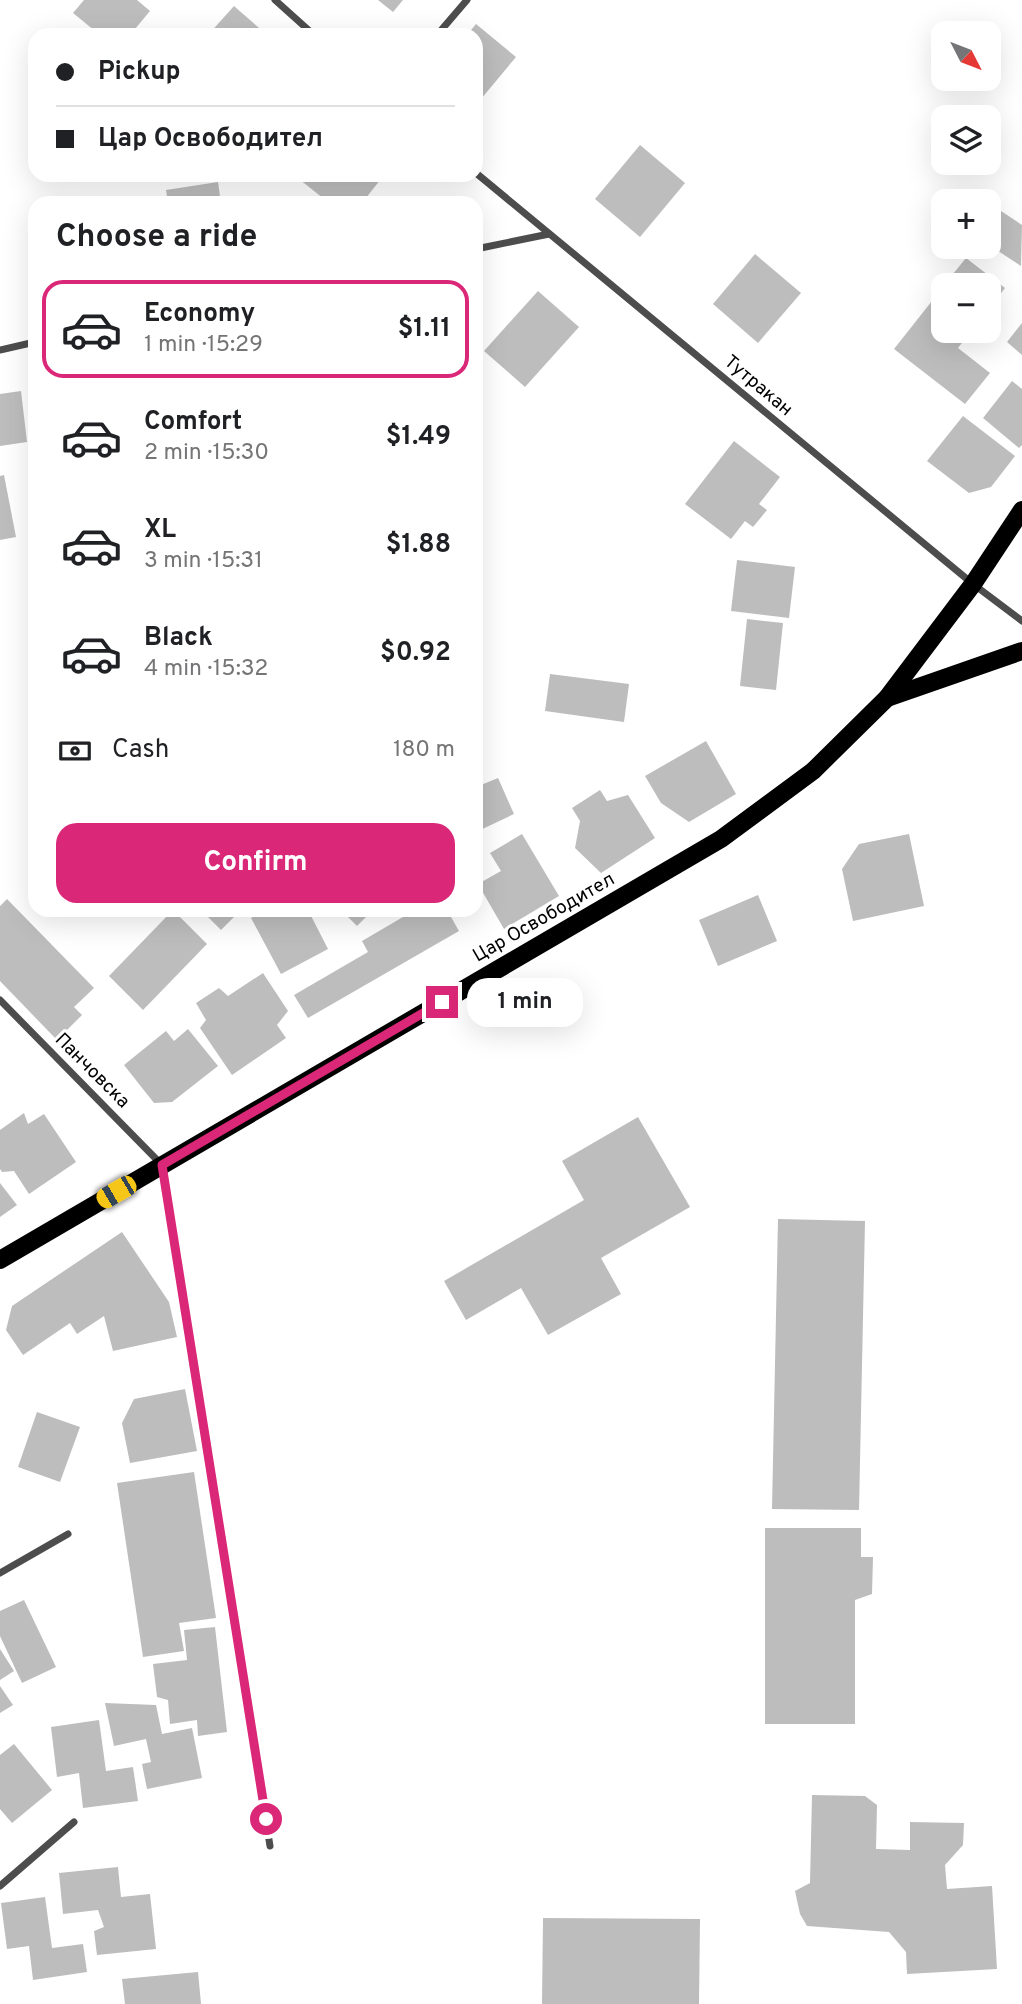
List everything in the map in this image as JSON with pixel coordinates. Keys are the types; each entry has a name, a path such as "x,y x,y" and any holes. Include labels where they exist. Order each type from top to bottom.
{"main road":[{"name":"Цар Освободител","path":"0,1260 721,839 813,771 887,698 973,584 1022,510"},
{"path":"887,698 1022,651"}],"street":[{"path":"275,0 306,28"},
{"path":"444,28 467,0"},
{"name":"Тутракан","path":"483,179 973,584 1022,621"},
{"path":"483,248 549,234"},
{"path":"0,350 28,344"},
{"name":"Панчовска","path":"0,1000 162,1165"},
{"path":"162,1165 270,1846"},
{"path":"0,1573 68,1534"},
{"path":"0,1886 74,1822"}],"building":[{"path":"84,0 137,0 150,11 136,28 91,28 73,13"},
{"path":"378,0 403,0 393,12"},
{"path":"234,6 259,28 214,28"},
{"path":"483,30 516,57 483,97"},
{"path":"640,145 685,183 640,237 595,199"},
{"path":"218,182 220,196 167,196 166,190"},
{"path":"303,182 378,182 368,196 320,196"},
{"path":"1001,211 1022,225 1021,266 1001,253"},
{"path":"755,254 801,293 758,343 713,304"},
{"path":"967,259 986,273 954,273"},
{"path":"538,291 579,327 525,387 484,351"},
{"path":"931,302 931,343 962,343 958,348 990,373 965,404 894,349"},
{"path":"1022,323 1022,355 1007,342"},
{"path":"1012,381 1022,389 1022,445 1019,448 983,418"},
{"path":"21,391 27,442 0,446 0,394"},
{"path":"963,416 1015,456 991,487 969,493 927,461"},
{"path":"734,441 780,477 759,504 767,510 753,527 745,521 731,539 685,504"},
{"path":"4,475 16,537 0,540 0,476"},
{"path":"737,560 795,567 789,618 731,611"},
{"path":"747,619 783,623 776,690 740,686"},
{"path":"550,674 629,684 624,722 545,711"},
{"path":"706,741 736,794 689,822 661,803 645,776"},
{"path":"498,778 514,814 483,829 483,784"},
{"path":"600,790 607,801 628,795 655,838 601,873 575,848 580,821 572,808"},
{"path":"522,834 559,896 504,929 483,893 483,881 501,871 490,853"},
{"path":"909,834 924,906 853,921 842,869 859,844"},
{"path":"758,895 777,941 718,966 699,920"},
{"path":"7,899 94,988 74,1007 82,1015 57,1040 0,981 0,906"},
{"path":"166,917 180,917 207,944 143,1010 109,976"},
{"path":"208,917 234,917 221,930"},
{"path":"312,917 328,949 281,974 251,918"},
{"path":"348,917 366,917 357,926"},
{"path":"403,917 451,917 459,931 308,1018 294,995 368,952 362,941"},
{"path":"263,973 288,1011 277,1025 286,1038 232,1075 200,1028 206,1020 196,1003 219,988 228,996"},
{"path":"188,1029 218,1066 172,1102 154,1103 124,1065 166,1031 174,1041"},
{"path":"24,1113 28,1124 44,1114 76,1162 29,1194 14,1171 2,1172 0,1169 0,1130"},
{"path":"638,1117 690,1207 601,1258 621,1294 548,1335 521,1288 466,1320 444,1281 584,1200 562,1161"},
{"path":"0,1183 17,1205 0,1217"},
{"path":"778,1219 865,1221 859,1510 772,1509"},
{"path":"122,1232 169,1302 177,1337 113,1351 104,1316 77,1334 70,1323 23,1355 6,1330 12,1306"},
{"path":"185,1389 197,1451 130,1463 122,1423 134,1399"},
{"path":"37,1412 80,1427 60,1482 18,1467"},
{"path":"194,1472 216,1618 179,1623 184,1651 143,1657 117,1483"},
{"path":"765,1528 861,1528 861,1557 873,1557 872,1594 855,1600 855,1724 765,1724"},
{"path":"24,1600 56,1667 22,1683 0,1636 0,1611"},
{"path":"215,1627 227,1732 198,1736 197,1720 170,1724 168,1700 157,1697 153,1664 187,1660 184,1630"},
{"path":"0,1649 14,1671 0,1680"},
{"path":"0,1686 13,1705 0,1713"},
{"path":"105,1703 156,1705 162,1734 192,1728 202,1778 147,1789 142,1764 151,1762 146,1739 114,1746"},
{"path":"99,1720 106,1771 133,1767 138,1801 83,1808 79,1773 57,1777 51,1727"},
{"path":"14,1744 52,1790 12,1823 0,1809 0,1755"},
{"path":"812,1795 865,1796 877,1805 876,1849 910,1850 910,1822 964,1823 963,1845 945,1865 947,1889 992,1886 997,1969 907,1974 906,1952 889,1932 807,1926 800,1914 795,1891 810,1883"},
{"path":"118,1867 121,1897 150,1894 156,1949 97,1955 94,1931 104,1927 98,1910 63,1914 59,1873"},
{"path":"45,1897 52,1948 83,1944 87,1972 33,1980 29,1946 7,1949 1,1903"},
{"path":"543,1918 700,1919 699,2004 542,2004"},
{"path":"198,1972 201,2004 125,2004 122,1979"}],"route":[{"path":"266,1819 162,1165 442,1002"}]}
